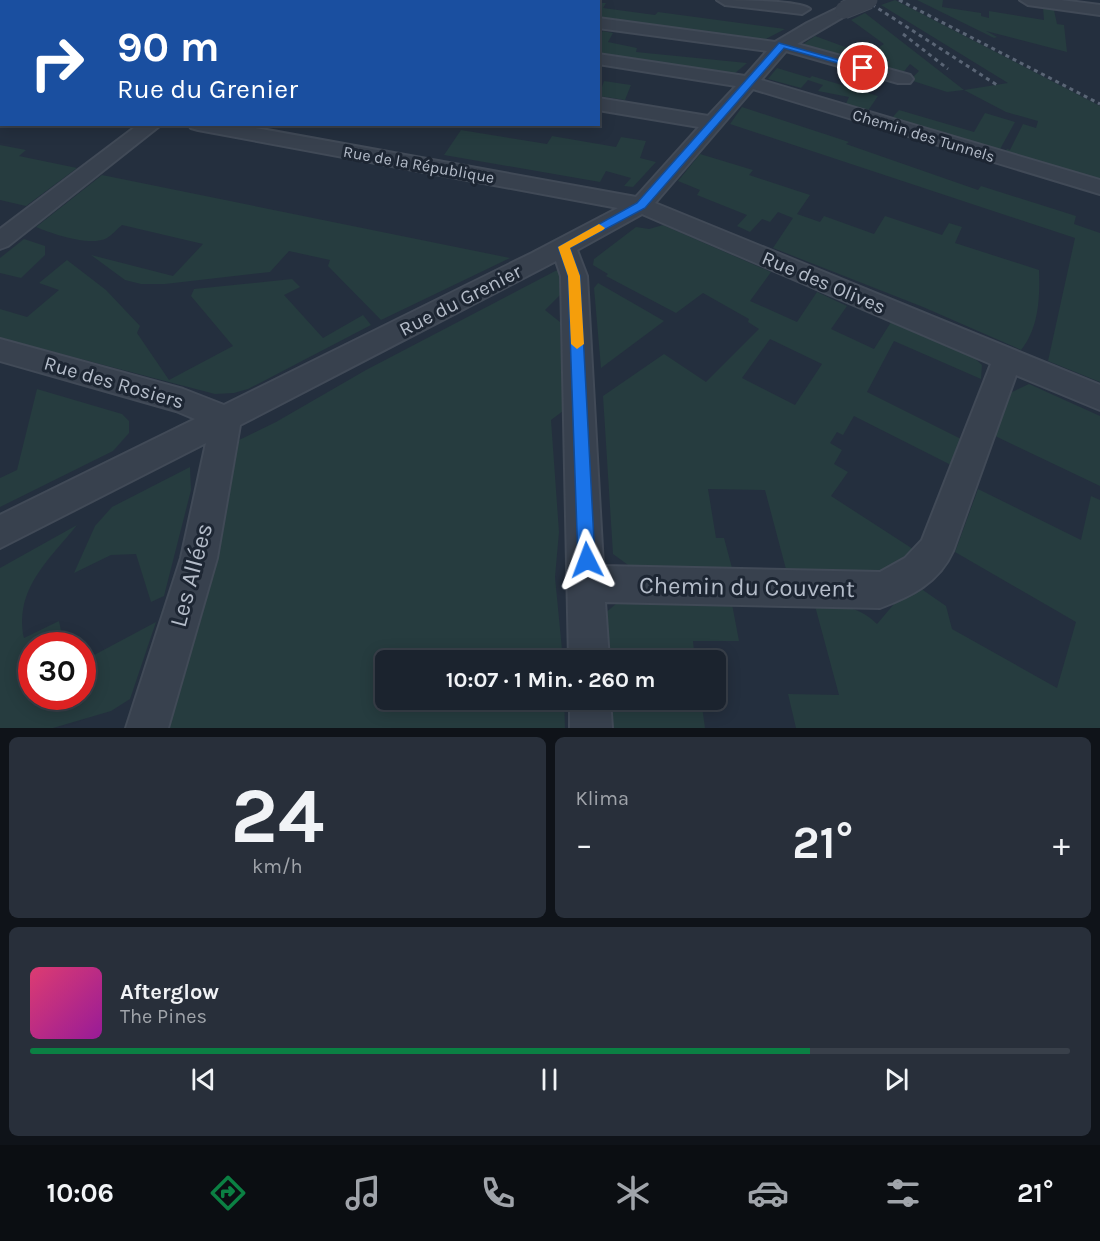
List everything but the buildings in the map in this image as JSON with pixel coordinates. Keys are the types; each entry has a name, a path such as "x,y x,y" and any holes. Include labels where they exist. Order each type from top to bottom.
{"street":[{"path":"724,0 797,5 836,14"},
{"name":"Rue du Grenier","path":"0,532 564,247 641,205 781,46 836,14 869,0"},
{"path":"1029,0 1100,10"},
{"path":"600,23 781,46 904,79"},
{"name":"Chemin des Tunnels","path":"600,59 748,82 1100,187"},
{"path":"600,104 713,123"},
{"path":"0,241 149,126"},
{"name":"Rue de la République","path":"209,126 641,205"},
{"name":"Rue des Olives","path":"641,205 1100,398"},
{"path":"564,247 574,276 589,650"},
{"name":"Rue des Rosiers","path":"0,350 183,401 226,419"},
{"name":"Chemin du Couvent","path":"588,584 880,590 905,581 924,567 935,551 1007,359"},
{"name":"Les Allées","path":"147,728 199,558 226,419"},
{"path":"590,710 591,728"}],"green space":[{"path":"895,0 1100,106 1100,182 1005,153 1007,149 1010,150 1023,124 1036,128 1038,121 1006,112 964,90 1008,83 881,5"},
{"path":"917,0 943,0 942,7 981,13 981,16 989,18 989,11 1044,20 1043,8 1054,10 1057,24 1064,25 1067,52 986,31 997,37 994,38"},
{"path":"600,3 606,3 603,8 655,15 658,12 785,29 762,41 600,19"},
{"path":"865,13 964,90 947,92 910,80 919,71 910,64 901,75 802,45 815,36 867,55 884,44 851,20"},
{"path":"603,31 613,33 608,42 637,48 636,52 747,63 734,74 600,55 600,35"},
{"path":"777,68 878,96 867,112 845,106 849,97 818,91 823,85 808,80 801,88 768,79"},
{"path":"604,81 631,85 625,100 600,96"},
{"path":"742,107 849,142 846,144 978,190 981,186 1076,216 1074,224 1100,233 1100,382 1048,361 1075,238 730,124"},
{"path":"899,110 974,132 985,113 1015,122 999,151 891,119"},
{"path":"461,130 547,144 552,136 616,147 621,137 646,141 640,158 656,162 633,187 624,186 631,178 606,171 600,182 444,155"},
{"path":"0,145 26,150 19,156 77,168 26,206 0,200"},
{"path":"700,154 753,170 749,175 810,195 797,214 820,222 824,216 874,234 885,216 942,235 949,223 962,227 955,243 1039,270 1037,312 1032,332 1021,350 923,307 773,248 793,218 778,212 770,222 762,219 750,232 737,226 747,215 697,195 700,190 678,181"},
{"path":"102,175 510,258 381,320 328,266 330,260 289,251 270,272 165,284 141,284 125,280 91,255 173,276 203,244 122,225 107,238 91,241 52,233 36,227"},
{"path":"663,225 771,272 750,301 797,322 817,292 847,306 831,329 874,349 893,319 969,353 982,365 981,379 894,341 867,392 961,439 951,465 854,416 843,435 837,432 830,443 842,450 834,464 848,472 831,496 916,551 906,561 892,568 856,574 787,573 765,490 708,489 716,538 724,538 732,568 635,570 613,554 603,396 664,354 706,382 759,329 748,322 749,319 703,293 676,313 606,276 608,274 593,265 594,259 636,227 649,229","holes":["770,339 822,364 795,405 742,378"]},
{"path":"24,239 45,246 45,255 21,278 0,273 0,258"},
{"path":"67,260 106,290 140,326 137,333 169,380 233,346 191,296 194,289 292,279 300,287 284,295 323,338 363,315 371,325 248,389 234,393 215,394 0,338 0,309 27,317 59,290 39,283"},
{"path":"561,268 560,295 545,310 560,322 563,411 551,420 559,532 555,577 562,650 375,650 375,710 564,710 565,728 169,728 214,572 237,441 276,422 366,370"},
{"path":"598,283 664,321 601,368 594,288"},
{"path":"1029,384 1100,416 1100,486 991,434 1012,392"},
{"path":"37,389 122,414 129,421 129,433 113,451 0,507 0,478 17,470"},
{"path":"190,467 191,490 164,596 151,602 136,554 111,555 74,573 95,526 112,507"},
{"path":"978,489 1081,540 1091,496 1100,500 1100,728 796,728 788,694 839,695 815,606 856,610 877,624 894,604 920,588 946,606 952,629 1057,688 1076,622 955,552"},
{"path":"77,525 36,576 24,605 23,632 18,632 18,710 96,710 96,654 156,622 130,699 111,711 53,728 0,728 0,568"},
{"path":"617,603 732,604 739,641 693,641 694,650 601,650 603,615"},
{"path":"59,621 61,632 36,632"},
{"path":"603,710 703,710 705,728 604,728"}],"railway":[{"path":"865,0 997,85"},
{"path":"899,0 1100,104"},
{"path":"903,34 948,69"}],"slow traffic":[{"path":"577,344 574,276 564,247 599,228"}],"route":[{"path":"587,560 574,276 564,247 641,205 782,45 863,68"}]}
